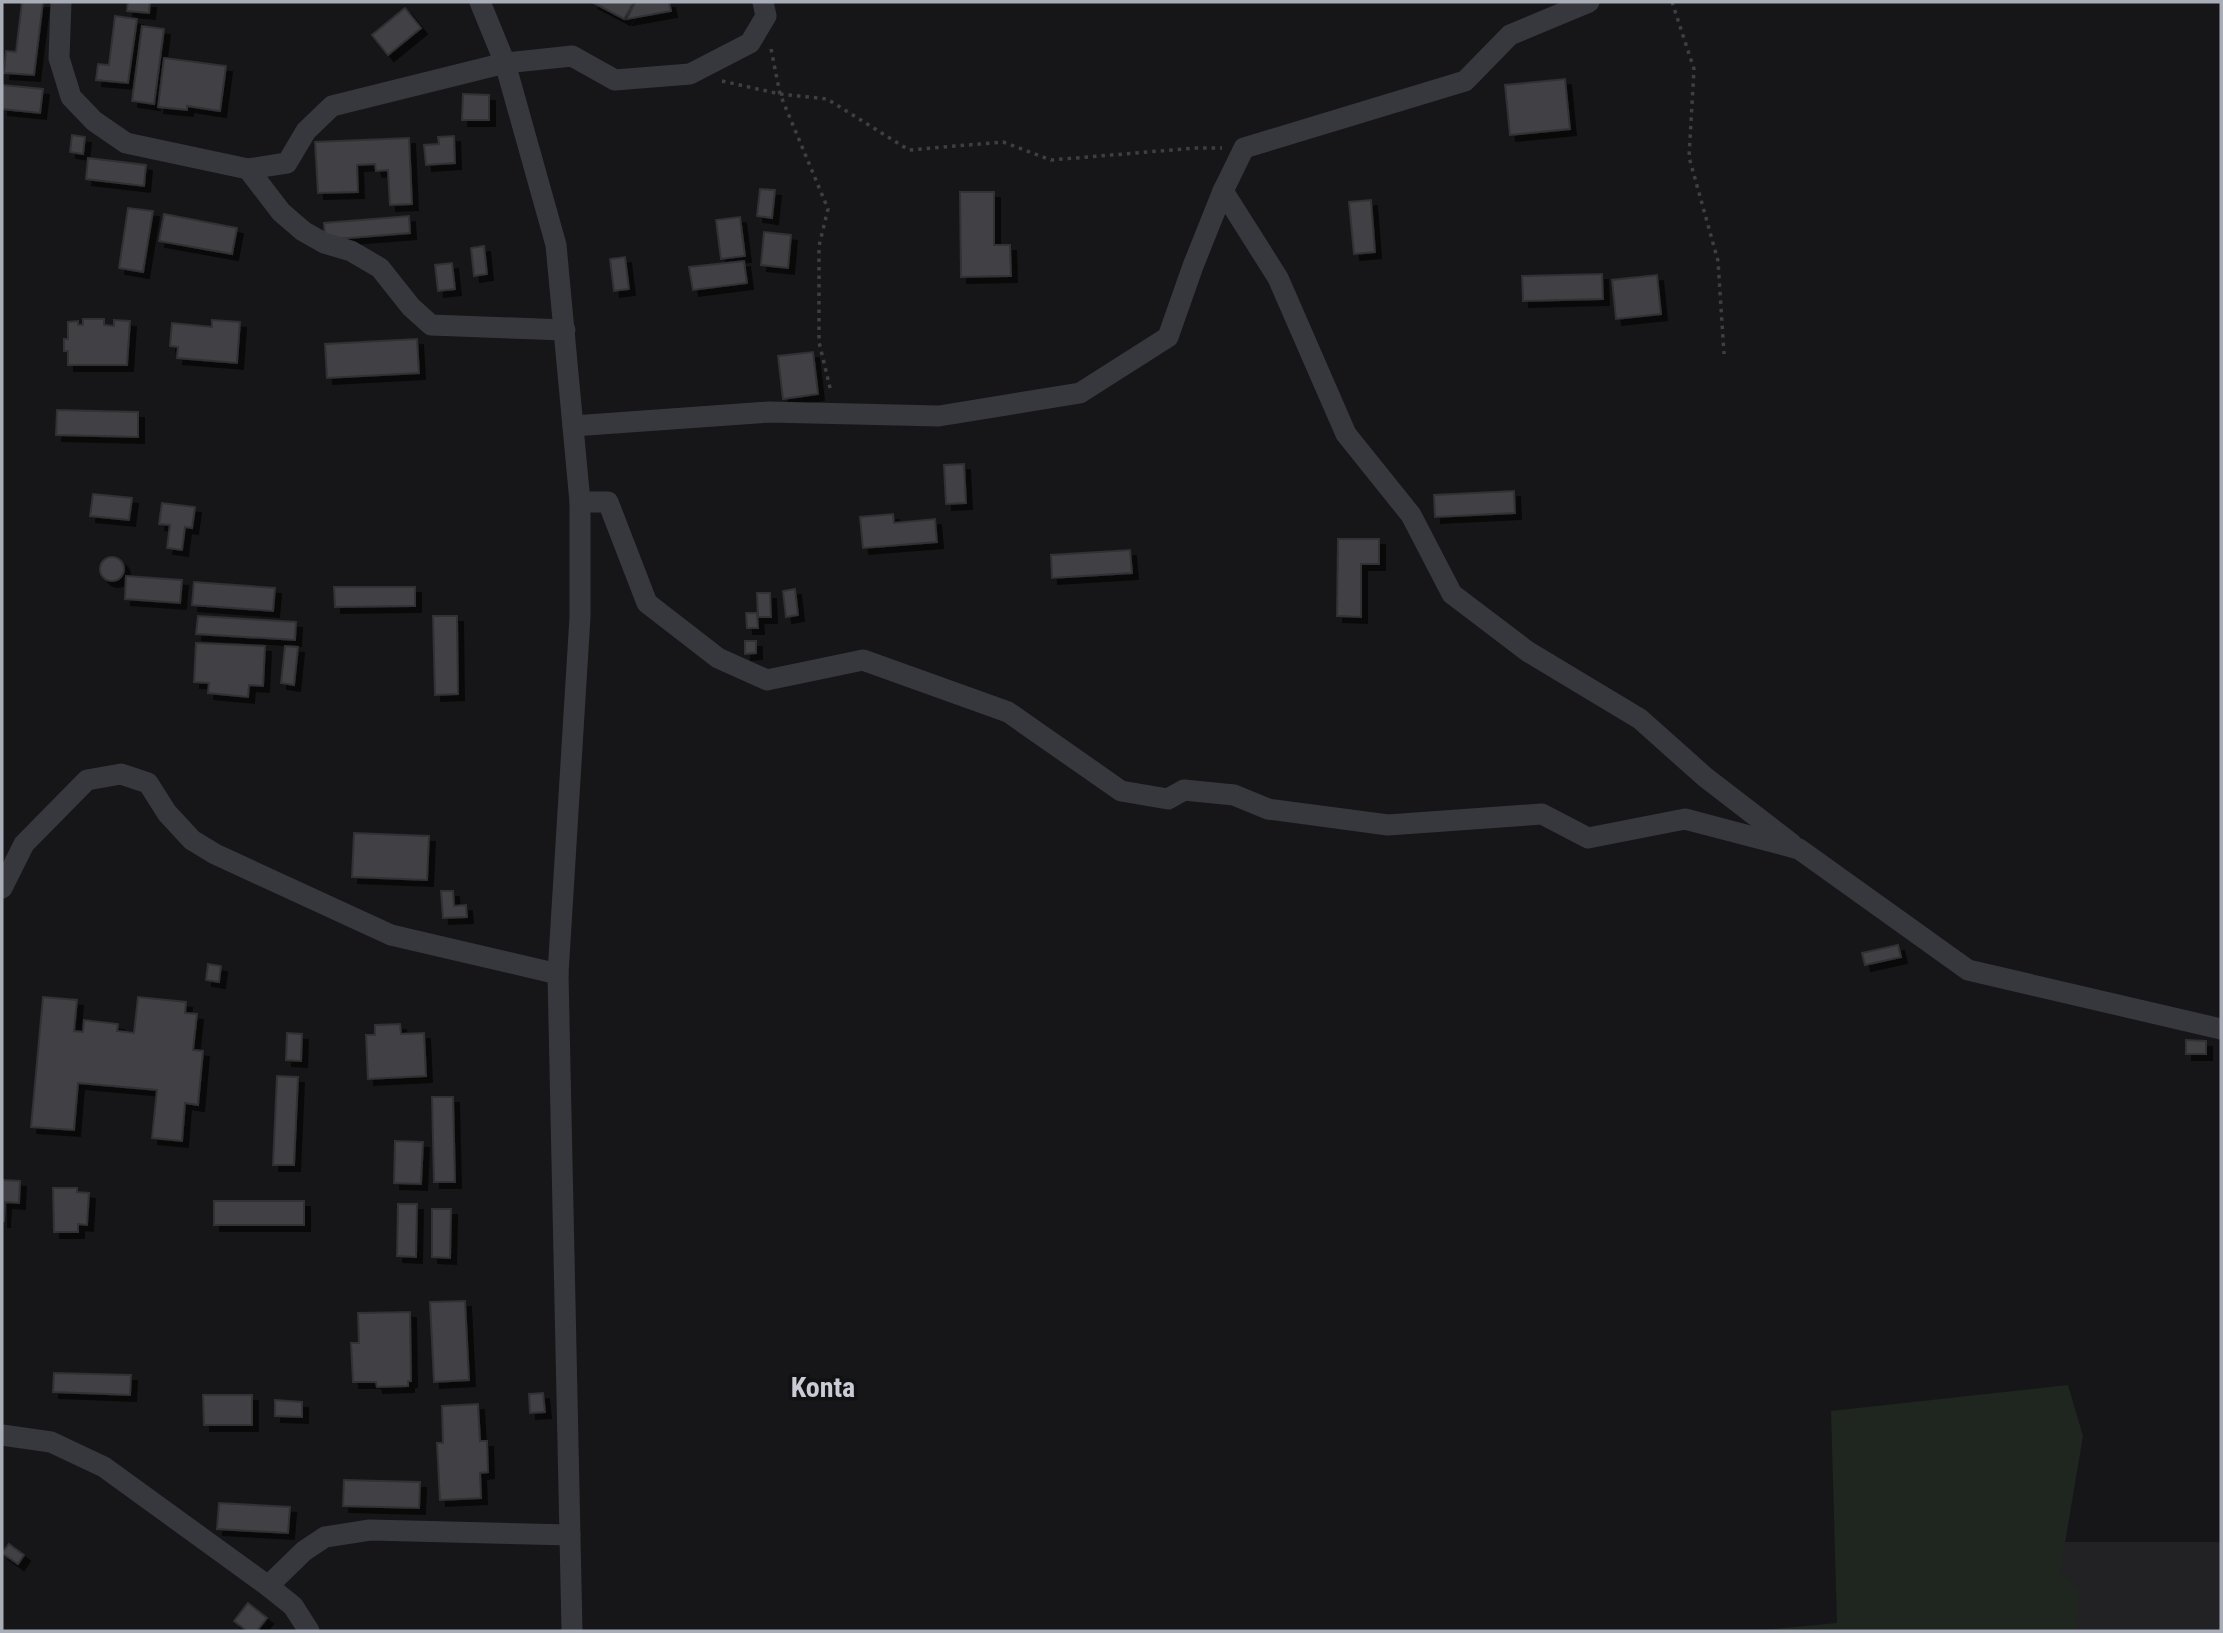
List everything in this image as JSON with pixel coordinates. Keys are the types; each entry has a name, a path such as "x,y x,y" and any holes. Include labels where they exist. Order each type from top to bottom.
{"street":[{"path":"61,2 59,58 66,84 71,97 94,121 126,143 248,169 287,163 306,131 332,106 505,63 572,56 615,80 690,74 750,43 764,9"},
{"path":"480,2 505,63 556,245 580,502 580,617 558,974 572,1631"},
{"path":"573,426 769,412 939,416 1080,393 1168,337 1192,267 1244,148 1465,82 1510,35 1590,2"},
{"path":"248,169 281,212 303,231 324,243 351,251 380,268 411,307 431,325 565,330"},
{"path":"1223,191 1278,278 1346,434 1411,515 1452,594 1527,651 1640,719 1705,777 1799,849 1968,970 2221,1029"},
{"path":"580,502 608,502 647,603 718,657 767,680 863,660 1008,712 1121,791 1168,799 1184,790 1234,795 1268,808 1388,825 1542,814 1588,838 1685,819 1799,849"},
{"path":"2,888 24,844 87,780 121,774 148,783 167,813 192,840 215,855 391,935 558,974"},
{"path":"2,1435 51,1442 104,1467 268,1586 293,1606 309,1631"},
{"path":"268,1586 304,1551 325,1537 370,1530 570,1535"}],"path":[{"path":"1672,2 1694,69 1689,157 1718,261 1724,354"},
{"path":"764,9 779,94 828,209 819,246 819,342 836,414"},
{"path":"690,74 779,94 827,99 909,150 1003,142 1051,160 1196,148 1244,148"}],"shaded area":[{"path":"2068,1385 2083,1436 2060,1573 2079,1592 2076,1631 1753,1631 1837,1623 1831,1411"},
{"path":"1966,1542 2221,1542 2221,1631 1965,1631"}],"building":[{"path":"22,2 43,2 34,75 4,73 6,51 16,52"},
{"path":"128,2 150,2 149,13 127,11"},
{"path":"592,2 634,2 624,19"},
{"path":"635,2 669,2 671,11 627,19"},
{"path":"405,8 421,28 388,55 372,35"},
{"path":"115,16 137,19 128,83 96,80 98,64 109,65"},
{"path":"142,26 164,29 154,104 132,101"},
{"path":"164,58 226,66 220,111 187,106 187,110 158,107"},
{"path":"1565,79 1570,129 1510,135 1505,85"},
{"path":"2,85 43,89 40,113 2,109"},
{"path":"463,94 489,95 489,120 462,120"},
{"path":"72,135 85,137 83,154 70,152"},
{"path":"454,136 455,163 426,165 424,145 439,144 438,137"},
{"path":"409,138 412,204 390,205 388,170 376,171 375,164 357,165 358,192 318,193 315,142"},
{"path":"88,158 146,165 144,186 86,179"},
{"path":"760,189 775,190 772,218 757,216"},
{"path":"960,192 994,192 994,245 1010,245 1011,276 961,277"},
{"path":"1371,200 1375,252 1354,254 1349,202"},
{"path":"128,208 153,211 143,272 119,268"},
{"path":"164,214 237,228 232,254 159,241"},
{"path":"409,216 410,233 325,240 324,223"},
{"path":"740,217 745,256 721,259 716,220"},
{"path":"764,232 791,235 788,268 761,265"},
{"path":"484,246 487,274 474,276 471,248"},
{"path":"625,257 629,289 614,291 610,259"},
{"path":"744,261 747,283 693,290 689,267"},
{"path":"452,263 455,289 438,291 435,265"},
{"path":"1602,274 1603,299 1523,301 1522,276"},
{"path":"1657,275 1661,314 1616,319 1612,280"},
{"path":"83,319 104,319 104,325 114,326 114,320 130,321 127,365 68,365 68,351 64,351 64,339 68,339 68,322 78,321 78,325 83,325"},
{"path":"212,320 240,322 237,363 177,358 178,347 170,346 172,323 212,327"},
{"path":"417,339 419,373 327,378 325,344"},
{"path":"813,352 818,394 783,399 778,356"},
{"path":"57,410 138,412 138,437 56,435"},
{"path":"964,464 966,503 946,504 944,465"},
{"path":"1514,491 1515,513 1435,517 1434,495"},
{"path":"93,494 132,498 129,520 90,516"},
{"path":"162,503 195,507 192,528 185,527 182,550 167,548 170,525 159,524"},
{"path":"893,514 894,523 935,519 937,542 863,548 860,517"},
{"path":"1338,539 1379,539 1379,564 1361,564 1361,617 1337,616"},
{"path":"1130,550 1132,573 1052,578 1051,555"},
{"path":"112,557 120,561 124,569 120,577 112,581 104,577 100,569 104,561"},
{"path":"126,576 182,580 180,603 125,599"},
{"path":"194,582 275,588 273,611 192,605"},
{"path":"334,587 415,587 415,606 335,607"},
{"path":"795,589 798,615 786,617 783,591"},
{"path":"757,593 770,593 771,617 758,617"},
{"path":"746,613 757,613 758,628 747,628"},
{"path":"198,616 296,622 295,640 196,634"},
{"path":"433,616 457,616 458,694 435,695"},
{"path":"745,641 756,641 756,653 745,654"},
{"path":"196,643 265,646 263,686 249,685 248,697 208,693 209,683 194,682"},
{"path":"285,646 298,647 294,685 281,683"},
{"path":"354,833 429,836 427,880 352,877"},
{"path":"441,891 453,891 454,906 466,905 467,917 443,918"},
{"path":"1898,945 1901,957 1865,965 1862,953"},
{"path":"208,964 221,966 219,982 206,980"},
{"path":"43,997 77,1000 74,1031 83,1032 84,1020 118,1024 117,1031 134,1033 138,997 186,1002 185,1013 197,1014 193,1050 203,1051 198,1105 185,1103 182,1141 152,1138 157,1090 78,1083 74,1130 31,1127"},
{"path":"400,1024 401,1034 424,1033 426,1076 368,1079 366,1035 375,1035 375,1025"},
{"path":"287,1033 302,1034 301,1061 286,1060"},
{"path":"2186,1040 2206,1041 2206,1054 2186,1054"},
{"path":"277,1076 298,1077 294,1165 273,1165"},
{"path":"432,1097 453,1097 455,1182 434,1182"},
{"path":"395,1141 423,1142 421,1184 394,1183"},
{"path":"2,1180 20,1181 19,1203 5,1202 4,1221 2,1221"},
{"path":"53,1188 77,1188 77,1192 89,1193 87,1225 78,1224 78,1232 54,1232"},
{"path":"214,1201 304,1201 304,1225 214,1225"},
{"path":"398,1204 417,1204 416,1257 397,1256"},
{"path":"432,1209 451,1209 450,1258 432,1257"},
{"path":"465,1301 469,1380 434,1382 430,1302"},
{"path":"410,1312 411,1381 408,1381 408,1386 377,1387 376,1382 353,1382 351,1343 359,1343 358,1313"},
{"path":"54,1373 131,1375 130,1395 53,1392"},
{"path":"543,1393 545,1412 530,1413 529,1394"},
{"path":"203,1395 252,1395 252,1425 204,1425"},
{"path":"275,1400 302,1402 302,1417 275,1416"},
{"path":"478,1404 480,1441 487,1441 488,1472 480,1473 481,1498 440,1500 437,1443 443,1443 442,1406"},
{"path":"344,1480 420,1482 419,1508 343,1506"},
{"path":"219,1503 290,1507 288,1533 217,1529"},
{"path":"9,1544 24,1555 18,1564 2,1553"},
{"path":"248,1603 267,1618 257,1631 247,1631 234,1621"}],"district":[{"name":"Konta","path":"823,1387"}]}
